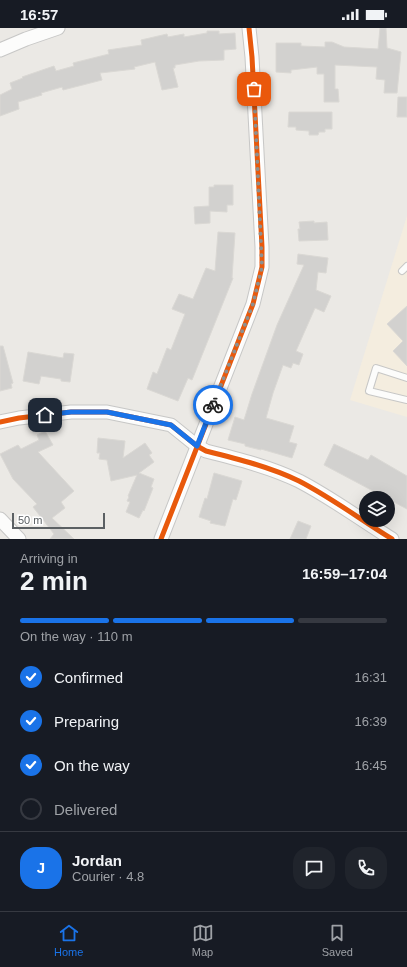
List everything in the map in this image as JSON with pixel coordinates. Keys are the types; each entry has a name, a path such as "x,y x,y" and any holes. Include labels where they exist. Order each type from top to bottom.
{"street":[{"path":"0,50 26,38 58,28"},
{"path":"160,539 253,304 262,267 253,65 249,28"},
{"path":"0,422 19,418 71,412 107,412 171,425 197,446 206,451 280,473 300,481 339,504 392,539"},
{"path":"0,520 19,539"}],"lane":[{"path":"402,271 407,266"},
{"path":"407,378 376,368 369,390 407,400"}],"shaded area":[{"path":"407,216 407,417 350,400"}],"building":[{"path":"380,28 386,28 387,48 401,52 397,93 384,93 385,80 376,79 377,67 335,65 335,89 338,89 339,102 324,102 324,74 317,74 317,67 291,70 291,73 276,72 276,43 301,43 301,46 325,47 325,42 332,42 344,47 378,49"},
{"path":"207,31 219,31 219,34 235,33 236,49 224,50 224,60 199,61 175,65 175,68 173,68 178,87 162,90 155,62 134,67 135,69 100,73 102,80 63,90 62,87 41,93 42,95 18,102 19,109 0,116 0,95 12,89 10,83 23,78 22,77 54,66 56,71 74,66 73,63 109,54 108,50 142,45 141,40 167,34 168,37 184,34 184,37 207,33"},
{"path":"398,97 407,97 407,117 397,117"},
{"path":"289,112 332,112 332,129 325,129 325,132 319,132 318,135 309,135 309,131 296,130 296,127 288,127"},
{"path":"214,185 233,185 233,205 227,205 227,212 210,211 210,223 195,224 194,207 209,206 209,187 214,187"},
{"path":"314,221 314,223 327,222 328,240 299,241 299,222"},
{"path":"218,232 235,233 233,278 192,380 188,378 178,401 147,389 153,372 157,374 167,348 171,350 185,314 172,309 179,294 193,299 206,268 215,271"},
{"path":"298,254 328,258 326,273 318,272 316,290 331,296 324,312 315,308 296,351 303,354 299,365 293,363 291,368 283,365 266,418 294,426 289,442 297,444 292,458 228,440 235,417 244,420 277,325 304,265 297,264"},
{"path":"407,306 407,366 393,351 403,341 387,324"},
{"path":"0,346 3,346 13,383 11,384 12,388 0,391"},
{"path":"28,352 63,358 64,353 74,354 70,382 41,376 39,384 23,381"},
{"path":"45,431 53,445 38,452 74,491 61,502 65,508 52,518 74,539 50,539 54,534 33,507 37,504 13,479 0,454 18,445 21,449 39,440 37,435"},
{"path":"98,438 125,441 123,458 145,443 152,453 149,455 154,462 139,473 154,479 151,487 153,488 144,511 143,510 139,518 126,512 130,502 127,501 128,496 137,475 111,481 107,460 99,459 100,453 97,453"},
{"path":"334,444 368,460 371,455 407,476 407,509 395,503 395,491 373,491 324,465"},
{"path":"214,473 242,481 236,500 233,499 225,526 210,523 211,521 199,517 205,498 207,499"},
{"path":"298,521 311,526 306,539 290,539"}],"cycle path":[{"path":"161,539 253,304 262,267 252,57 249,28"},
{"path":"0,422 19,418 71,412 107,412 171,425 197,446 206,451 265,467 299,481 335,502 392,539"}],"way so far":[{"path":"213,405 253,304 262,267 254,89"}],"route":[{"path":"45,415 71,412 107,412 171,425 197,446 213,405"}]}
